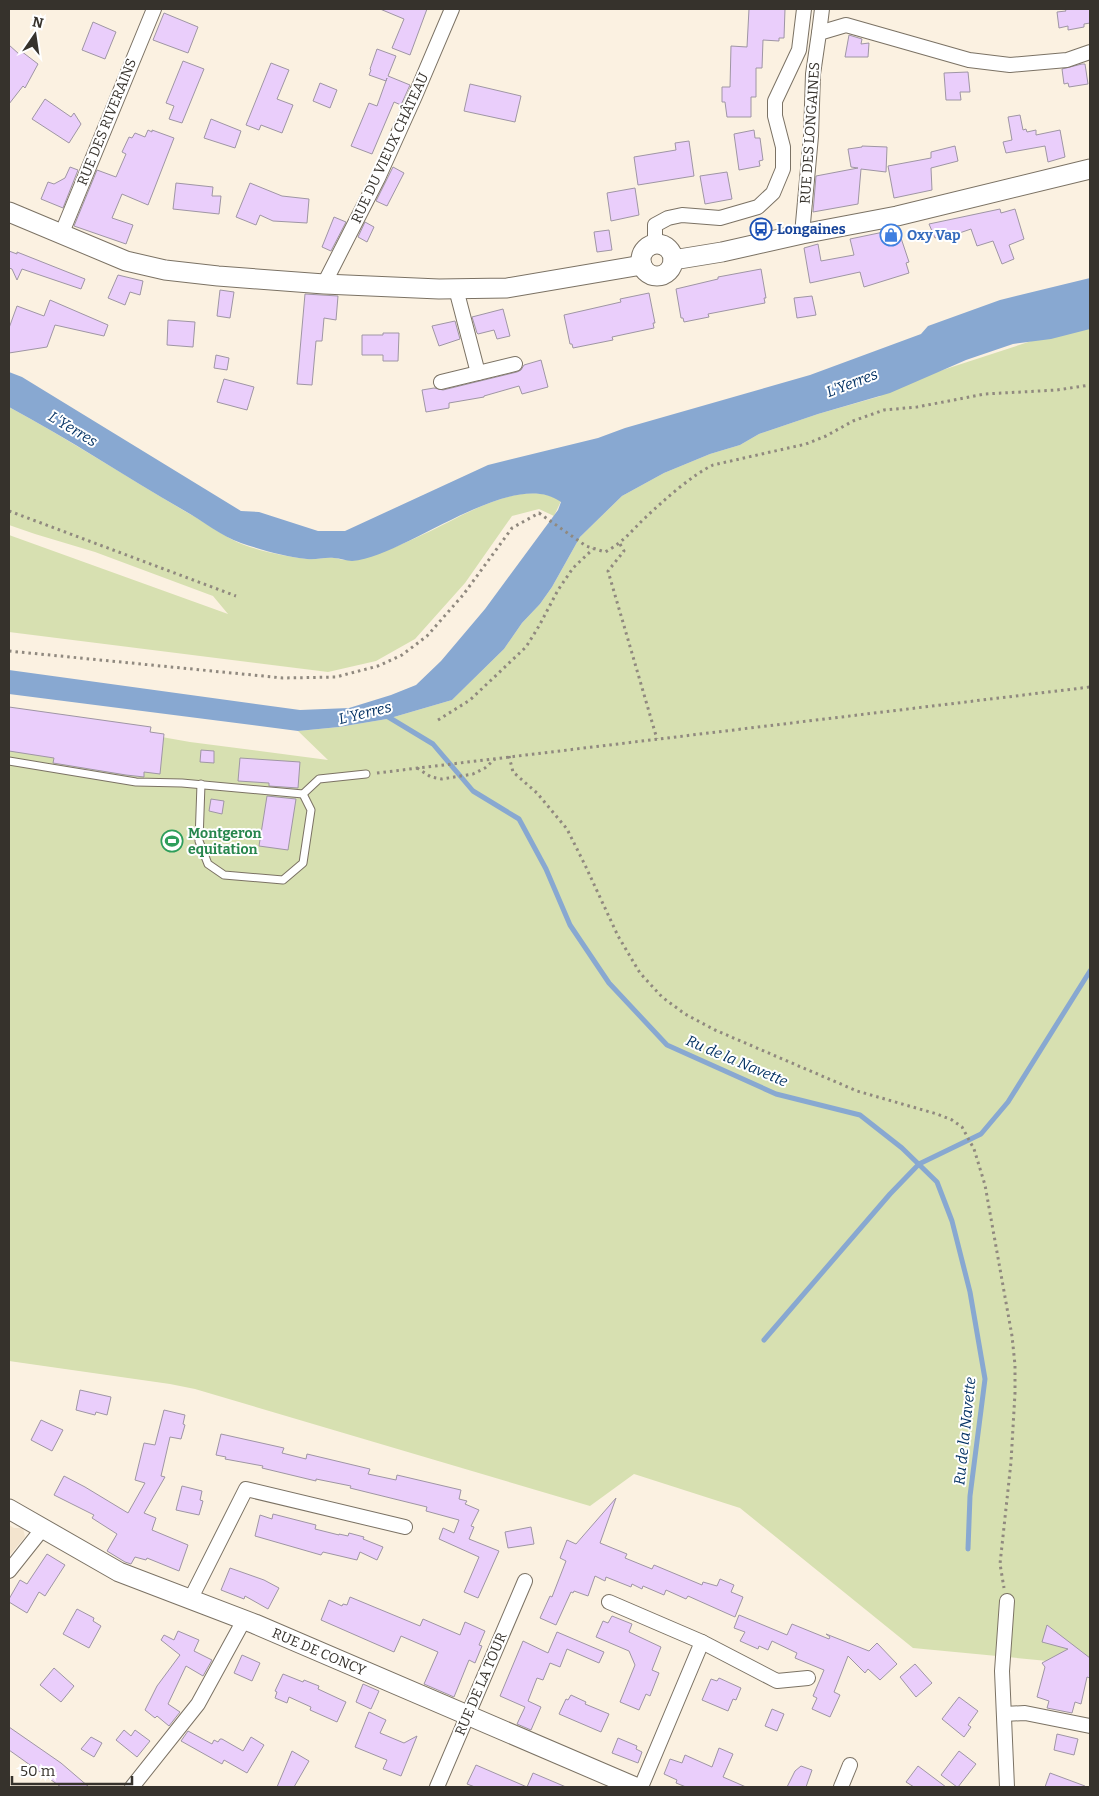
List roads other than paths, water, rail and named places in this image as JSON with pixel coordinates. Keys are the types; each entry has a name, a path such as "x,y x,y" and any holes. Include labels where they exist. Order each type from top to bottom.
{"street":[{"name":"RUE DES RIVERAINS","path":"61,235 154,9"},
{"name":"RUE DU VIEUX CHÂTEAU","path":"324,284 378,178 416,96 452,9"},
{"path":"655,245 656,225 668,218 682,216 720,218 758,207 773,193 783,169 783,147 775,116 775,101 798,50 804,9"},
{"name":"RUE DES LONGAINES","path":"802,234 811,136 813,74 822,9"},
{"path":"819,32 846,25 969,60 1010,66 1067,60 1090,52"},
{"path":"673,260 722,252 802,234 897,216 1090,169"},
{"path":"9,212 126,262 165,270 218,276 324,284 456,289 507,288 642,265"},
{"path":"655,245 665,247 672,255 673,260 670,270 662,276 652,275 642,265 642,254 645,250 655,245"},
{"path":"456,289 478,373"},
{"path":"441,382 515,364"},
{"path":"190,1600 246,1489 405,1527"},
{"name":"RUE DE CONCY","path":"9,1508 119,1572 244,1620 634,1787"},
{"path":"9,1571 44,1527"},
{"name":"RUE DE LA TOUR","path":"437,1787 525,1581"},
{"path":"1007,1601 1002,1671 1008,1787"},
{"path":"609,1602 702,1642 777,1681 808,1678"},
{"path":"132,1787 198,1704 244,1620"},
{"path":"641,1787 702,1642"},
{"path":"1004,1714 1025,1713 1090,1726"},
{"path":"841,1787 850,1765"}],"lane":[{"path":"9,760 136,782 201,784 303,794 319,780 366,774"},
{"path":"201,784 199,841 208,864 224,875 283,880 303,863 311,810 303,794"}],"water":[{"name":"L'Yerres","path":"1090,278 1090,329 1051,339 1013,344 966,360 890,393 759,434 740,445 710,454 664,473 622,496 580,537 552,587 540,604 522,623 504,649 452,700 387,719 339,727 298,731 9,694 9,670 300,710 349,708 391,695 416,685 441,661 485,609 558,510 561,502 540,494 515,495 459,516 375,556 352,561 336,558 307,559 282,555 241,543 226,536 9,407 9,372 22,377 241,511 259,512 318,531 345,531 488,465 598,438 625,428 810,375 921,334 928,326 1000,300"}],"waterway":[{"name":"Ru de la Navette","path":"385,715 433,744 473,791 519,819 546,869 570,925 609,983 667,1045 776,1094 860,1115 902,1148 937,1182 952,1221 970,1292 985,1379 970,1496 968,1549"},
{"path":"764,1340 890,1194 919,1164 981,1134 1008,1102 1090,971"}],"place":[{"name":"Longaines","path":"761,229"},
{"name":"Oxy Vap","path":"891,235"},
{"name":"Montgeron equitation","path":"172,841"}]}
